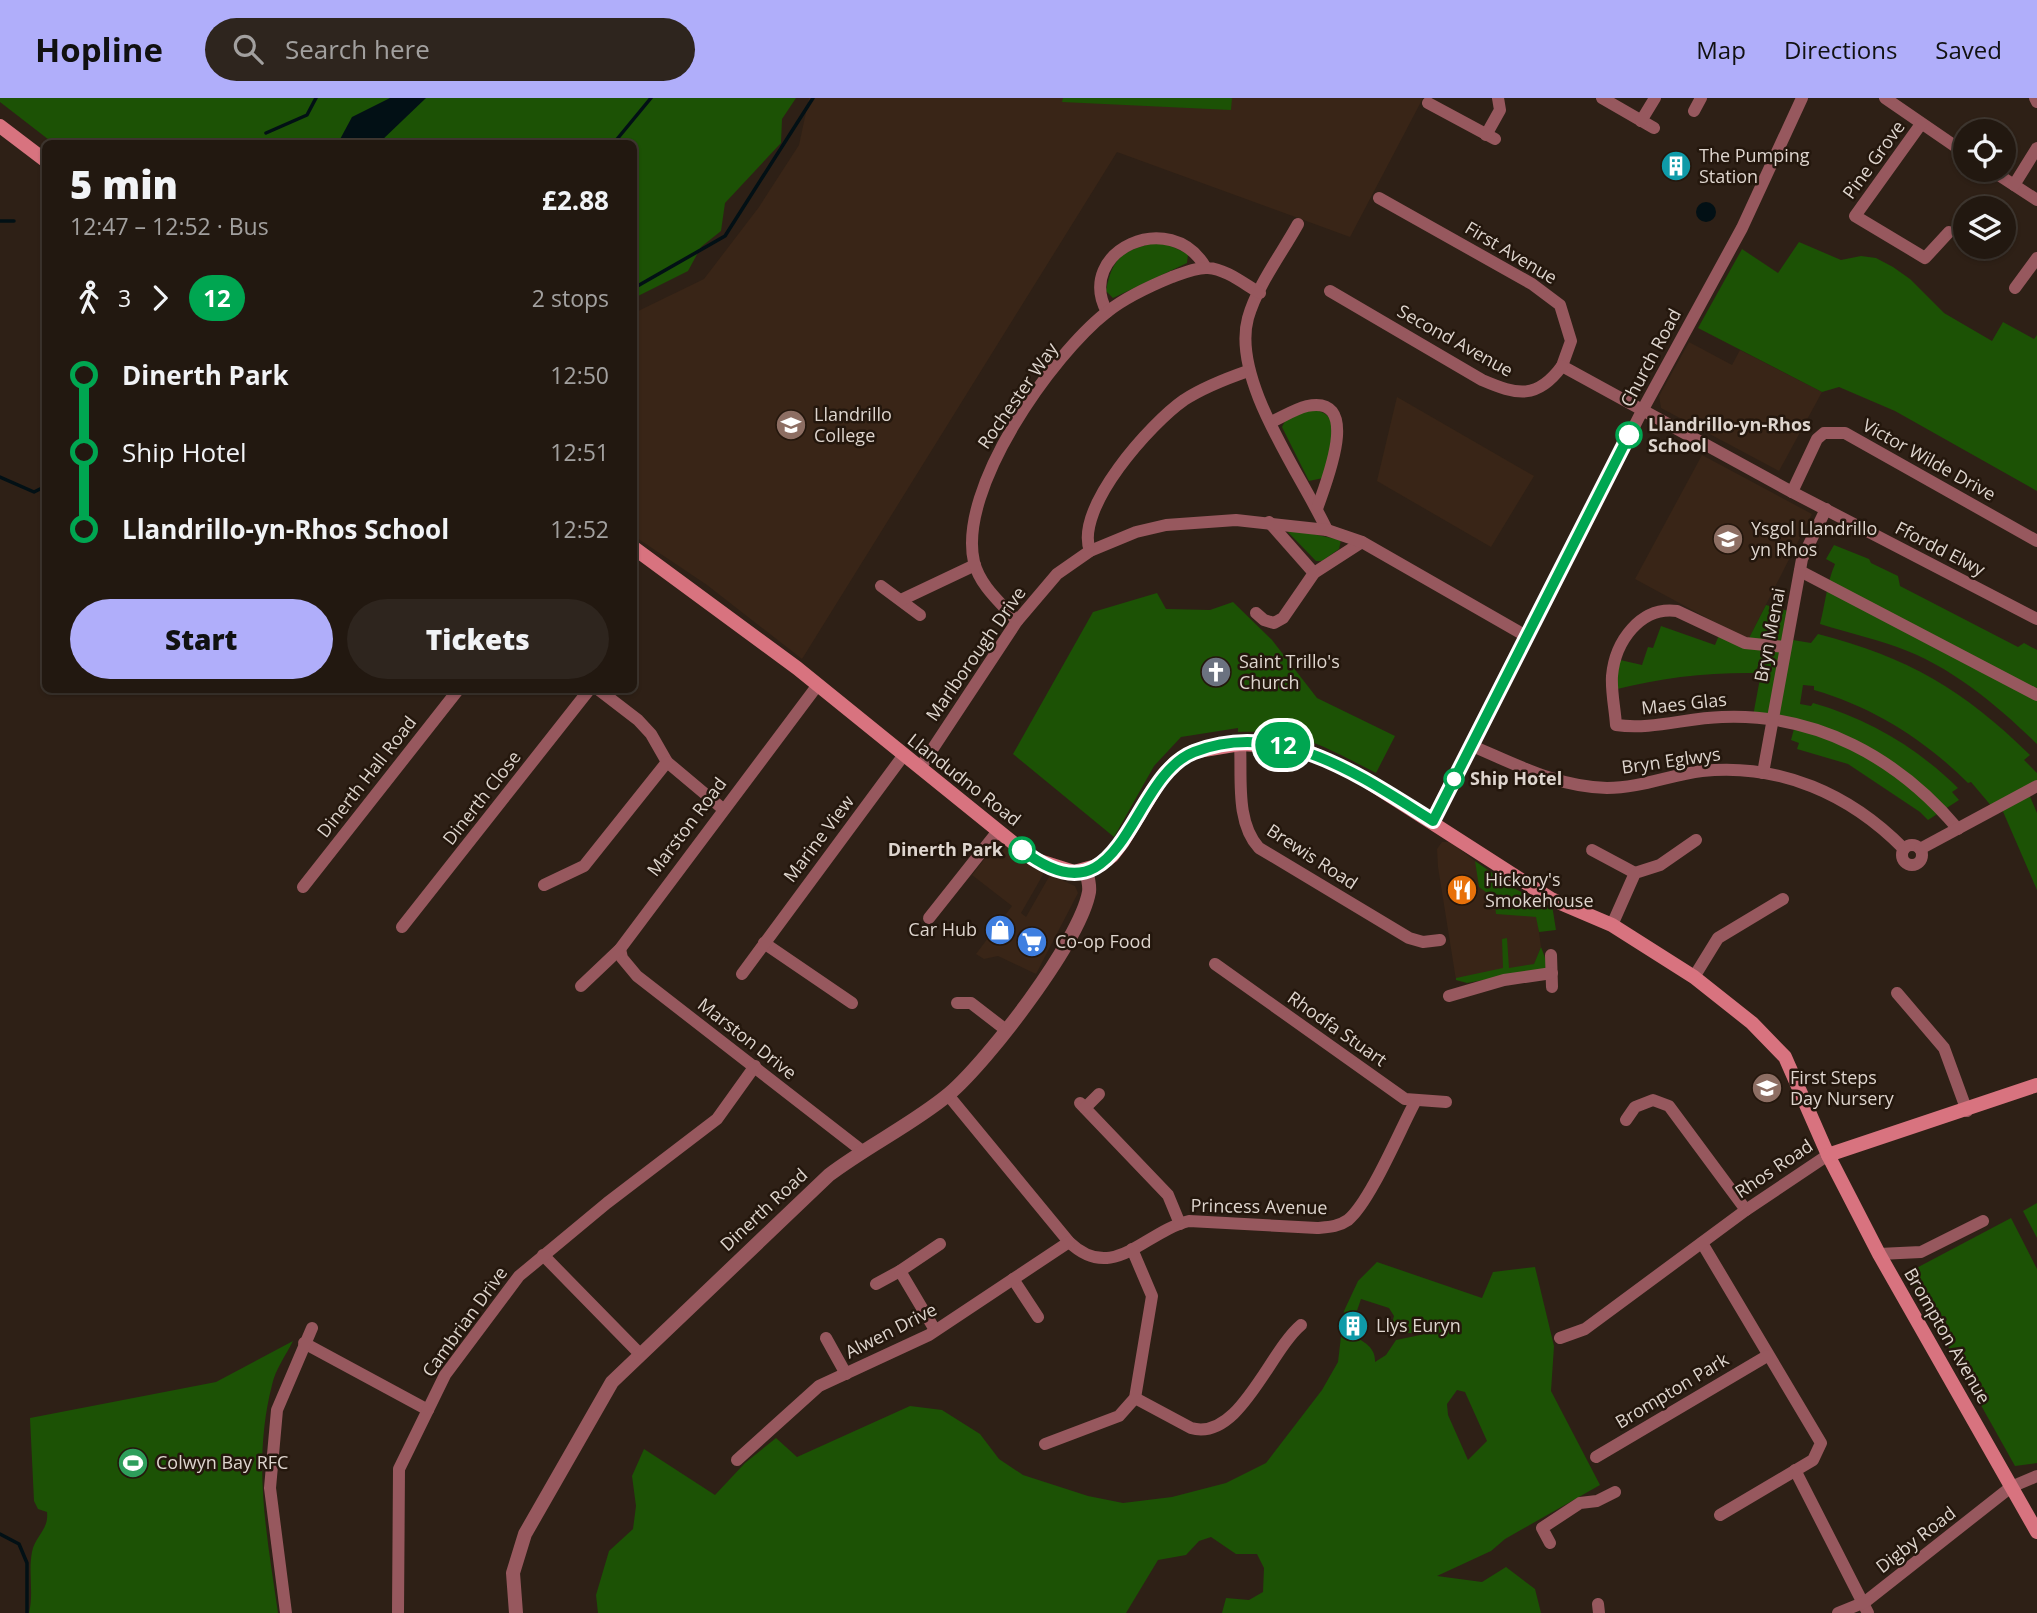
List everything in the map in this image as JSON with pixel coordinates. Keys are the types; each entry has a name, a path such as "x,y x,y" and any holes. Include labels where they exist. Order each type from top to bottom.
{"main road":[{"path":"0,126 42,158"},
{"name":"Llandudno Road","path":"637,550 706,598 1033,859 1048,866 1074,872 1086,871"},
{"path":"1086,871 1112,856 1156,785 1177,761 1211,747 1240,744 1300,747 1356,774 1552,899 1612,925 1694,976 1752,1023 1785,1057 1828,1155"},
{"name":"Rhos Road","path":"1828,1155 1967,1111 2037,1085"},
{"name":"Brompton Avenue","path":"1828,1155 1879,1254 2037,1532"}],"street":[{"path":"1428,103 1490,137 1500,110 1498,98"},
{"path":"1602,98 1654,128"},
{"path":"1641,121 1655,98"},
{"path":"1694,111 1701,98"},
{"name":"Church Road","path":"1433,821 1642,411 1742,228 1802,98"},
{"path":"1885,98 1953,145"},
{"name":"Pine Grove","path":"1921,124 1854,216 1925,258 1949,232"},
{"path":"2014,185 2037,148"},
{"path":"2009,182 2037,200"},
{"name":"First Avenue","path":"1379,198 1532,284 1560,305 1571,341 1562,366"},
{"path":"1298,224 1248,318 1248,372 1327,530"},
{"path":"1107,312 1102,303 1101,281 1114,257 1135,240 1149,237 1177,243 1200,258 1206,268 1225,273 1260,293"},
{"path":"2015,288 2037,258"},
{"name":"Rochester Way","path":"1017,621 984,584 975,565 973,524 993,461 1047,379 1107,312 1165,280 1206,268"},
{"name":"Second Avenue","path":"1330,291 1482,380 1508,391 1536,390 1545,386 1562,366"},
{"path":"1562,366 1642,411"},
{"path":"1090,551 1087,530 1100,500 1120,467 1149,432 1197,392 1248,372"},
{"path":"1271,422 1307,406 1320,406 1331,412 1338,422 1337,443 1318,509"},
{"name":"Ffordd Elwy","path":"1642,411 2037,619"},
{"name":"Victor Wilde Drive","path":"1792,492 1817,439 1824,433 1844,433 2037,541"},
{"name":"Bryn Menai","path":"1763,773 1802,558 1826,509"},
{"name":"Marlborough Drive","path":"920,768 1017,621 1057,574 1090,551 1136,532 1166,525 1212,520 1269,522 1327,530 1362,542 1526,636"},
{"path":"1269,522 1314,573"},
{"path":"1256,613 1264,620 1274,623 1283,618 1314,573 1362,542"},
{"path":"901,600 975,565"},
{"path":"1800,571 2037,695"},
{"path":"881,586 920,615"},
{"name":"Maes Glas","path":"1772,719 1720,717 1637,728 1616,725 1612,675 1629,630 1652,613 1665,610 1688,614 1745,643 1785,647"},
{"name":"Marston Road","path":"581,986 620,949 817,686"},
{"name":"Dinerth Hall Road","path":"303,887 456,693"},
{"name":"Dinerth Close","path":"402,928 587,693"},
{"path":"603,693 651,734 667,762 723,808"},
{"path":"1772,719 1830,733 1862,748 1918,785 1958,829 2037,786"},
{"name":"Brewis Road","path":"1240,744 1244,821 1259,848 1409,939 1423,942 1440,940"},
{"name":"Bryn Eglwys","path":"1471,745 1547,779 1577,785 1608,788 1647,784 1700,772 1763,773 1807,783 1850,803 1904,849 1903,858 1912,865 1920,860 1920,849 1958,829"},
{"name":"Marine View","path":"742,974 903,756"},
{"path":"544,886 584,866 667,762"},
{"path":"929,918 998,831"},
{"path":"1592,850 1634,873 1660,865 1696,840"},
{"name":"Dinerth Road","path":"516,1613 513,1573 525,1534 596,1405 612,1382 639,1353 829,1175 862,1150 948,1095 1006,1030 1041,982 1077,922 1090,889 1086,871"},
{"path":"1612,925 1634,873"},
{"path":"1694,976 1718,938 1783,899"},
{"path":"764,943 852,1003"},
{"name":"Marston Drive","path":"620,949 622,958 637,976 862,1150"},
{"path":"1449,996 1504,981 1552,980 1551,955"},
{"name":"Rhodfa Stuart","path":"1215,964 1405,1099 1415,1102 1446,1102"},
{"path":"1896,993 1944,1048 1967,1111"},
{"path":"954,1003 971,1003 1006,1030"},
{"name":"Cambrian Drive","path":"398,1613 399,1469 445,1375 519,1276 717,1119 755,1066"},
{"path":"1099,1094 1082,1106 1168,1195 1180,1224"},
{"name":"Princess Avenue","path":"948,1095 1069,1242 1081,1253 1100,1259 1112,1259 1180,1224 1201,1221 1317,1227 1335,1226 1345,1222 1361,1204 1415,1102"},
{"path":"1626,1120 1635,1107 1653,1100 1669,1107 1746,1210"},
{"name":"Rhos Road","path":"1560,1338 1585,1329 1746,1210 1828,1155"},
{"path":"1962,1214 1968,1227"},
{"path":"1879,1254 1914,1254 1983,1221"},
{"name":"Alwen Drive","path":"737,1460 818,1386 935,1330 1069,1242"},
{"path":"1702,1243 1821,1443 1813,1460 1720,1515"},
{"path":"876,1284 940,1244"},
{"path":"1045,1444 1119,1416 1135,1398 1152,1296 1132,1249"},
{"path":"543,1255 639,1353"},
{"path":"900,1270 935,1330"},
{"path":"1013,1279 1037,1317"},
{"path":"1135,1398 1191,1428 1199,1430 1221,1425 1238,1411 1284,1334 1301,1325"},
{"path":"286,1613 270,1488 277,1410 312,1328"},
{"path":"826,1338 846,1374"},
{"path":"304,1343 428,1410"},
{"name":"Brompton Park","path":"1596,1457 1767,1356"},
{"path":"1796,1470 1866,1608"},
{"name":"Digby Road","path":"1838,1613 1866,1608 2011,1487 2037,1476"},
{"path":"1550,1542 1542,1528 1580,1503 1597,1501 1615,1492"}],"shaded area":[{"path":"390,98 426,98 382,140 340,140 352,117"},
{"name":"Llandrillo College","path":"809,98 1423,98 1350,237 1117,152 802,659 707,585 637,538 637,312 704,279 759,207 799,145"},
{"path":"1706,202 1713,205 1716,212 1713,219 1706,222 1699,219 1696,212 1699,205"},
{"name":"Ysgol Llandrillo yn Rhos","path":"1689,342 1732,365 1740,350 1822,392 1779,471 1661,408 1659,396"},
{"path":"1397,397 1534,476 1491,547 1377,481"},
{"name":"Ysgol Llandrillo yn Rhos","path":"1702,455 1812,514 1749,638 1744,638 1635,579"},
{"path":"1002,842 1044,873 1021,913 1026,917 1050,875 1075,886 1078,893 1036,974 998,956 984,959 976,954 1012,906 972,875 997,843"},
{"path":"1442,842 1451,842 1495,877 1518,890 1537,917 1541,947 1533,968 1456,980 1438,867 1437,849"}],"green space":[{"path":"0,98 796,98 782,119 781,143 725,203 721,231 701,247 688,271 637,296 637,140 49,140 0,102"},
{"path":"1063,98 1232,98 1231,110 1062,102"},
{"path":"1160,241 1188,254 1187,263 1113,298 1106,291 1117,261 1129,251"},
{"path":"1799,242 1841,260 1861,256 1876,258 1910,279 1944,313 1992,341 2003,322 2034,339 2037,335 2037,491 1895,411 1839,387 1822,392 1698,328 1742,249 1778,273"},
{"path":"1307,410 1320,411 1328,416 1333,434 1323,478 1309,481 1282,427 1285,421"},
{"path":"1284,528 1341,540 1339,549 1322,561 1316,561"},
{"path":"1834,545 1869,559 1871,563 1898,576 1900,586 2018,647 2024,643 2037,650 2037,744 1989,701 1936,665 1897,647 1820,624 1835,564 1826,559"},
{"path":"1157,593 1166,609 1210,610 1233,602 1272,640 1317,698 1395,736 1376,773 1310,742 1278,734 1238,732 1238,728 1181,737 1154,766 1114,837 1013,754 1093,612"},
{"path":"1766,605 1792,612 1787,639 1811,643 1818,634 1880,653 1907,665 1958,694 2030,755 2024,760 2037,773 2037,786 2028,792 2037,813 2037,890 2001,807 1993,808 1971,782 1968,783 1916,739 1857,706 1814,690 1814,686 1803,685 1800,704 1811,706 1813,703 1834,710 1891,736 1926,760 1958,788 1952,792 1959,800 1928,820 1848,764 1797,749 1799,743 1791,740 1795,725 1753,716 1761,673 1687,676 1613,690 1616,659 1642,665 1648,647 1653,648 1661,626 1715,645 1719,635 1749,638"},
{"path":"1475,861 1517,890 1552,905 1556,930 1539,932 1536,917 1496,914 1494,898 1479,887"},
{"path":"1507,938 1509,968 1534,964 1541,947 1547,963 1545,969 1467,983 1456,980 1503,968 1502,939"},
{"path":"2037,1203 2037,1238 2023,1211"},
{"path":"2011,1218 2037,1269 2037,1463 2015,1466 1907,1273"},
{"path":"1377,1262 1482,1298 1493,1272 1535,1267 1554,1346 1551,1391 1600,1485 1505,1539 1491,1551 1437,1576 1482,1582 1506,1567 1535,1589 1541,1613 1222,1613 1226,1598 1249,1600 1263,1592 1264,1568 1257,1554 1236,1554 1211,1537 1199,1541 1186,1555 1158,1560 1126,1613 598,1613 596,1595 609,1551 633,1529 636,1506 632,1476 644,1449 715,1495 745,1463 776,1438 797,1457 910,1406 942,1410 980,1434 999,1459 1023,1475 1088,1496 1123,1503 1172,1497 1226,1483 1266,1463 1322,1390 1338,1362 1344,1311 1358,1281","holes":["1361,1299 1389,1308 1394,1316 1391,1327 1396,1333 1430,1333 1396,1340 1386,1355 1375,1362 1370,1348 1349,1334","1457,1390 1465,1392 1487,1441 1468,1460 1448,1415 1447,1404"]},
{"name":"Colwyn Bay RFC","path":"293,1341 273,1379 263,1443 263,1499 278,1613 29,1613 32,1552 47,1518 47,1512 38,1509 34,1501 30,1418 216,1382"}],"waterway":[{"path":"266,133 307,115 316,98"},
{"path":"616,140 651,98"},
{"path":"637,286 725,236 813,98"},
{"path":"0,221 14,221"},
{"path":"0,477 34,492 42,488"},
{"path":"0,1534 19,1544 27,1563 27,1613"}],"bus line":[{"name":"12","path":"1022,850 1033,859 1061,870 1086,871 1100,865 1112,856 1122,843 1156,785 1177,761 1192,752 1234,744 1300,747 1356,774 1433,821 1629,435"}],"place":[{"name":"The Pumping Station","path":"1676,166"},
{"name":"Llandrillo College","path":"791,425"},
{"name":"Llandrillo-yn-Rhos School","path":"1629,435"},
{"name":"Ysgol Llandrillo yn Rhos","path":"1728,539"},
{"name":"Saint Trillo's Church","path":"1216,672"},
{"name":"Ship Hotel","path":"1454,779"},
{"name":"Dinerth Park","path":"1022,850"},
{"name":"Hickory's Smokehouse","path":"1462,890"},
{"name":"Car Hub","path":"1000,930"},
{"name":"Co-op Food","path":"1032,942"},
{"name":"First Steps Day Nursery","path":"1767,1088"},
{"name":"Llys Euryn","path":"1353,1326"},
{"name":"Colwyn Bay RFC","path":"133,1463"}]}
